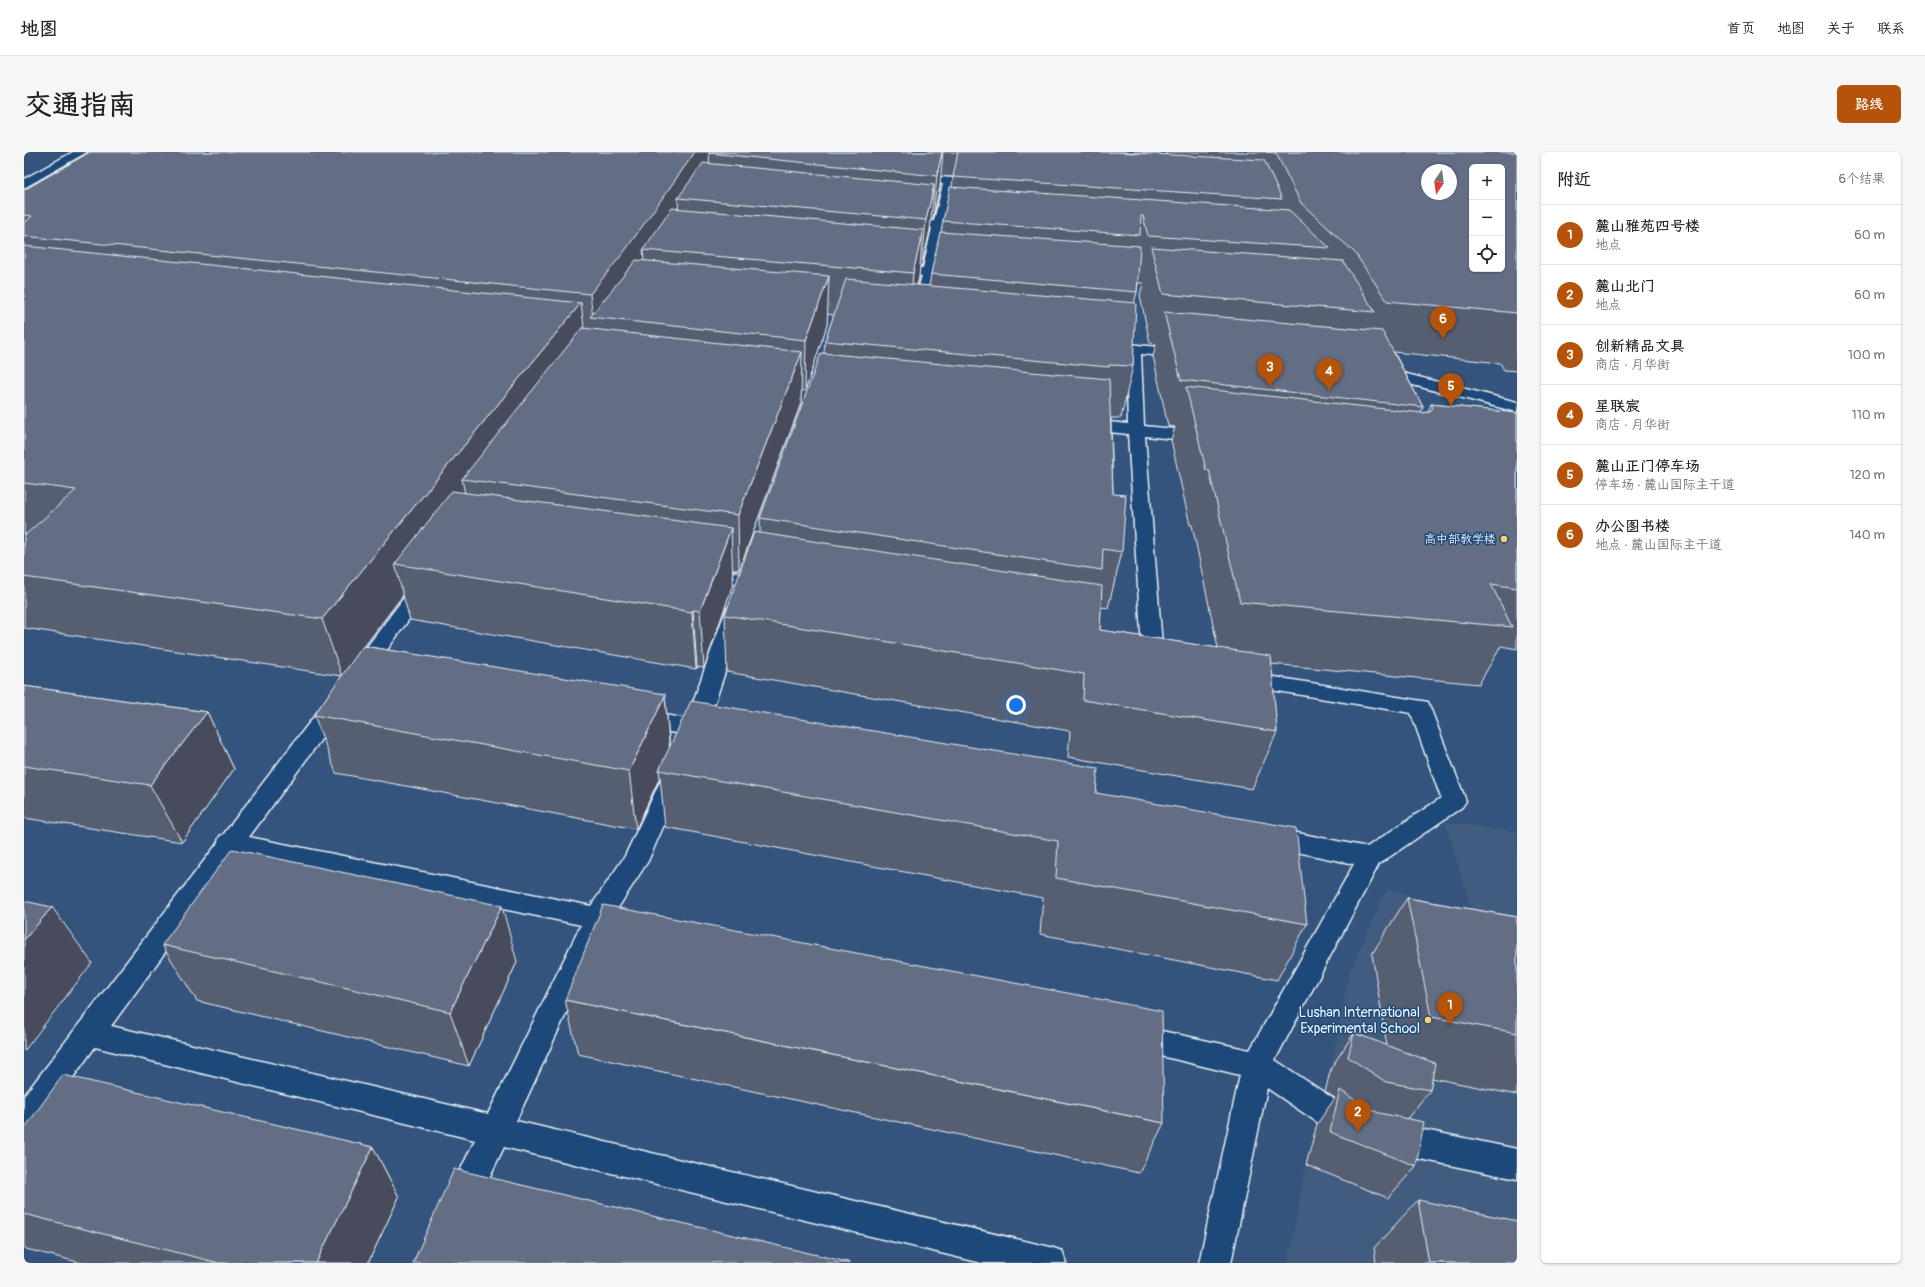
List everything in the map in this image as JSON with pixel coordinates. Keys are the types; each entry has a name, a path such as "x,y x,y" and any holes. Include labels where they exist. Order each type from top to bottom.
{"street":[{"path":"24,184 80,152"},
{"path":"902,177 995,183"},
{"path":"923,300 948,181"},
{"path":"891,221 986,229"},
{"path":"882,268 976,276"},
{"path":"1102,345 1196,354"},
{"path":"1133,348 1144,644 1154,664 1177,668"},
{"path":"1366,367 1517,407"},
{"path":"1064,422 1221,439"},
{"path":"24,1120 229,843 435,570"},
{"path":"684,571 749,572 786,586"},
{"path":"452,1221 598,917 635,861 688,745 749,572"},
{"path":"360,670 384,674"},
{"path":"1215,1263 1257,1065 1370,857 1454,801 1420,707 1224,676"},
{"path":"618,715 688,745 727,734"},
{"path":"1244,833 1370,857"},
{"path":"229,843 652,929"},
{"path":"1110,1032 1257,1065 1354,1130 1517,1164"},
{"path":"89,1033 1050,1263"}],"shaded area":[{"name":"Lushan International Experimental School","path":"1445,822 1517,832 1517,1263 1288,1263 1306,1165 1331,1068 1349,973 1387,889 1473,915"}],"building":[{"path":"90,152 695,152 624,252 590,294 24,236 24,224 32,216 24,215 24,190"},
{"path":"942,152 937,176 709,153"},
{"path":"958,152 1117,152 1264,160 1282,199 953,177"},
{"path":"1266,152 1517,152 1517,313 1387,301 1355,253 1301,203 1276,153"},
{"path":"703,163 934,185 926,220 678,198"},
{"path":"950,187 1289,210 1330,248 1148,236 1143,216 1141,216 1140,235 943,221"},
{"path":"672,208 923,230 913,273 643,250"},
{"path":"940,232 1140,246 1137,292 931,274"},
{"path":"24,246 581,303 322,619 24,577 24,536 76,490 24,483"},
{"path":"1151,247 1343,261 1375,312 1163,294"},
{"path":"636,260 829,276 806,340 590,317"},
{"path":"846,279 1136,303 1133,366 1109,365 1109,367 825,341"},
{"path":"1164,312 1382,331 1423,407 1181,380"},
{"path":"582,328 802,352 738,515 462,479"},
{"path":"821,353 1109,379 1113,494 1126,495 1122,552 1103,549 1102,570 760,518"},
{"path":"1186,387 1422,413 1430,412 1433,407 1431,404 1517,413 1517,588 1491,584 1512,627 1240,602 1209,470 1206,470"},
{"path":"452,491 731,528 700,611 693,610 692,612 395,564"},
{"path":"754,532 1102,586 1100,630 1271,656 1277,732 1083,700 1084,674 725,615"},
{"path":"363,646 665,694 665,696 629,771 314,715"},
{"path":"24,686 207,712 150,785 24,766"},
{"path":"691,701 1098,768 1096,793 1296,828 1307,924 1056,878 1058,841 659,770"},
{"path":"232,849 502,906 450,1012 162,945"},
{"path":"1407,898 1517,917 1517,1033 1431,1017"},
{"path":"24,901 52,907 24,940"},
{"path":"603,905 1162,1011 1164,1123 565,1000"},
{"path":"1354,1033 1435,1063 1430,1090 1386,1082 1348,1057"},
{"path":"63,1075 373,1147 316,1263 219,1263 24,1214 24,1129"},
{"path":"1340,1090 1367,1108 1379,1113 1424,1122 1416,1166 1330,1132"},
{"path":"454,1169 851,1263 413,1263"},
{"path":"1418,1200 1517,1221 1517,1263 1429,1263"}],"place":[{"name":"办公图书楼","path":"1443,339"},
{"name":"创新精品文具","path":"1270,387"},
{"name":"星联宸","path":"1329,391"},
{"name":"麓山正门停车场","path":"1451,406"},
{"name":"高中部教学楼","path":"1504,539"},
{"name":"Lushan International Experimental School","path":"1428,1020"},
{"name":"麓山雅苑四号楼","path":"1450,1025"},
{"name":"麓山北门","path":"1358,1132"}]}
